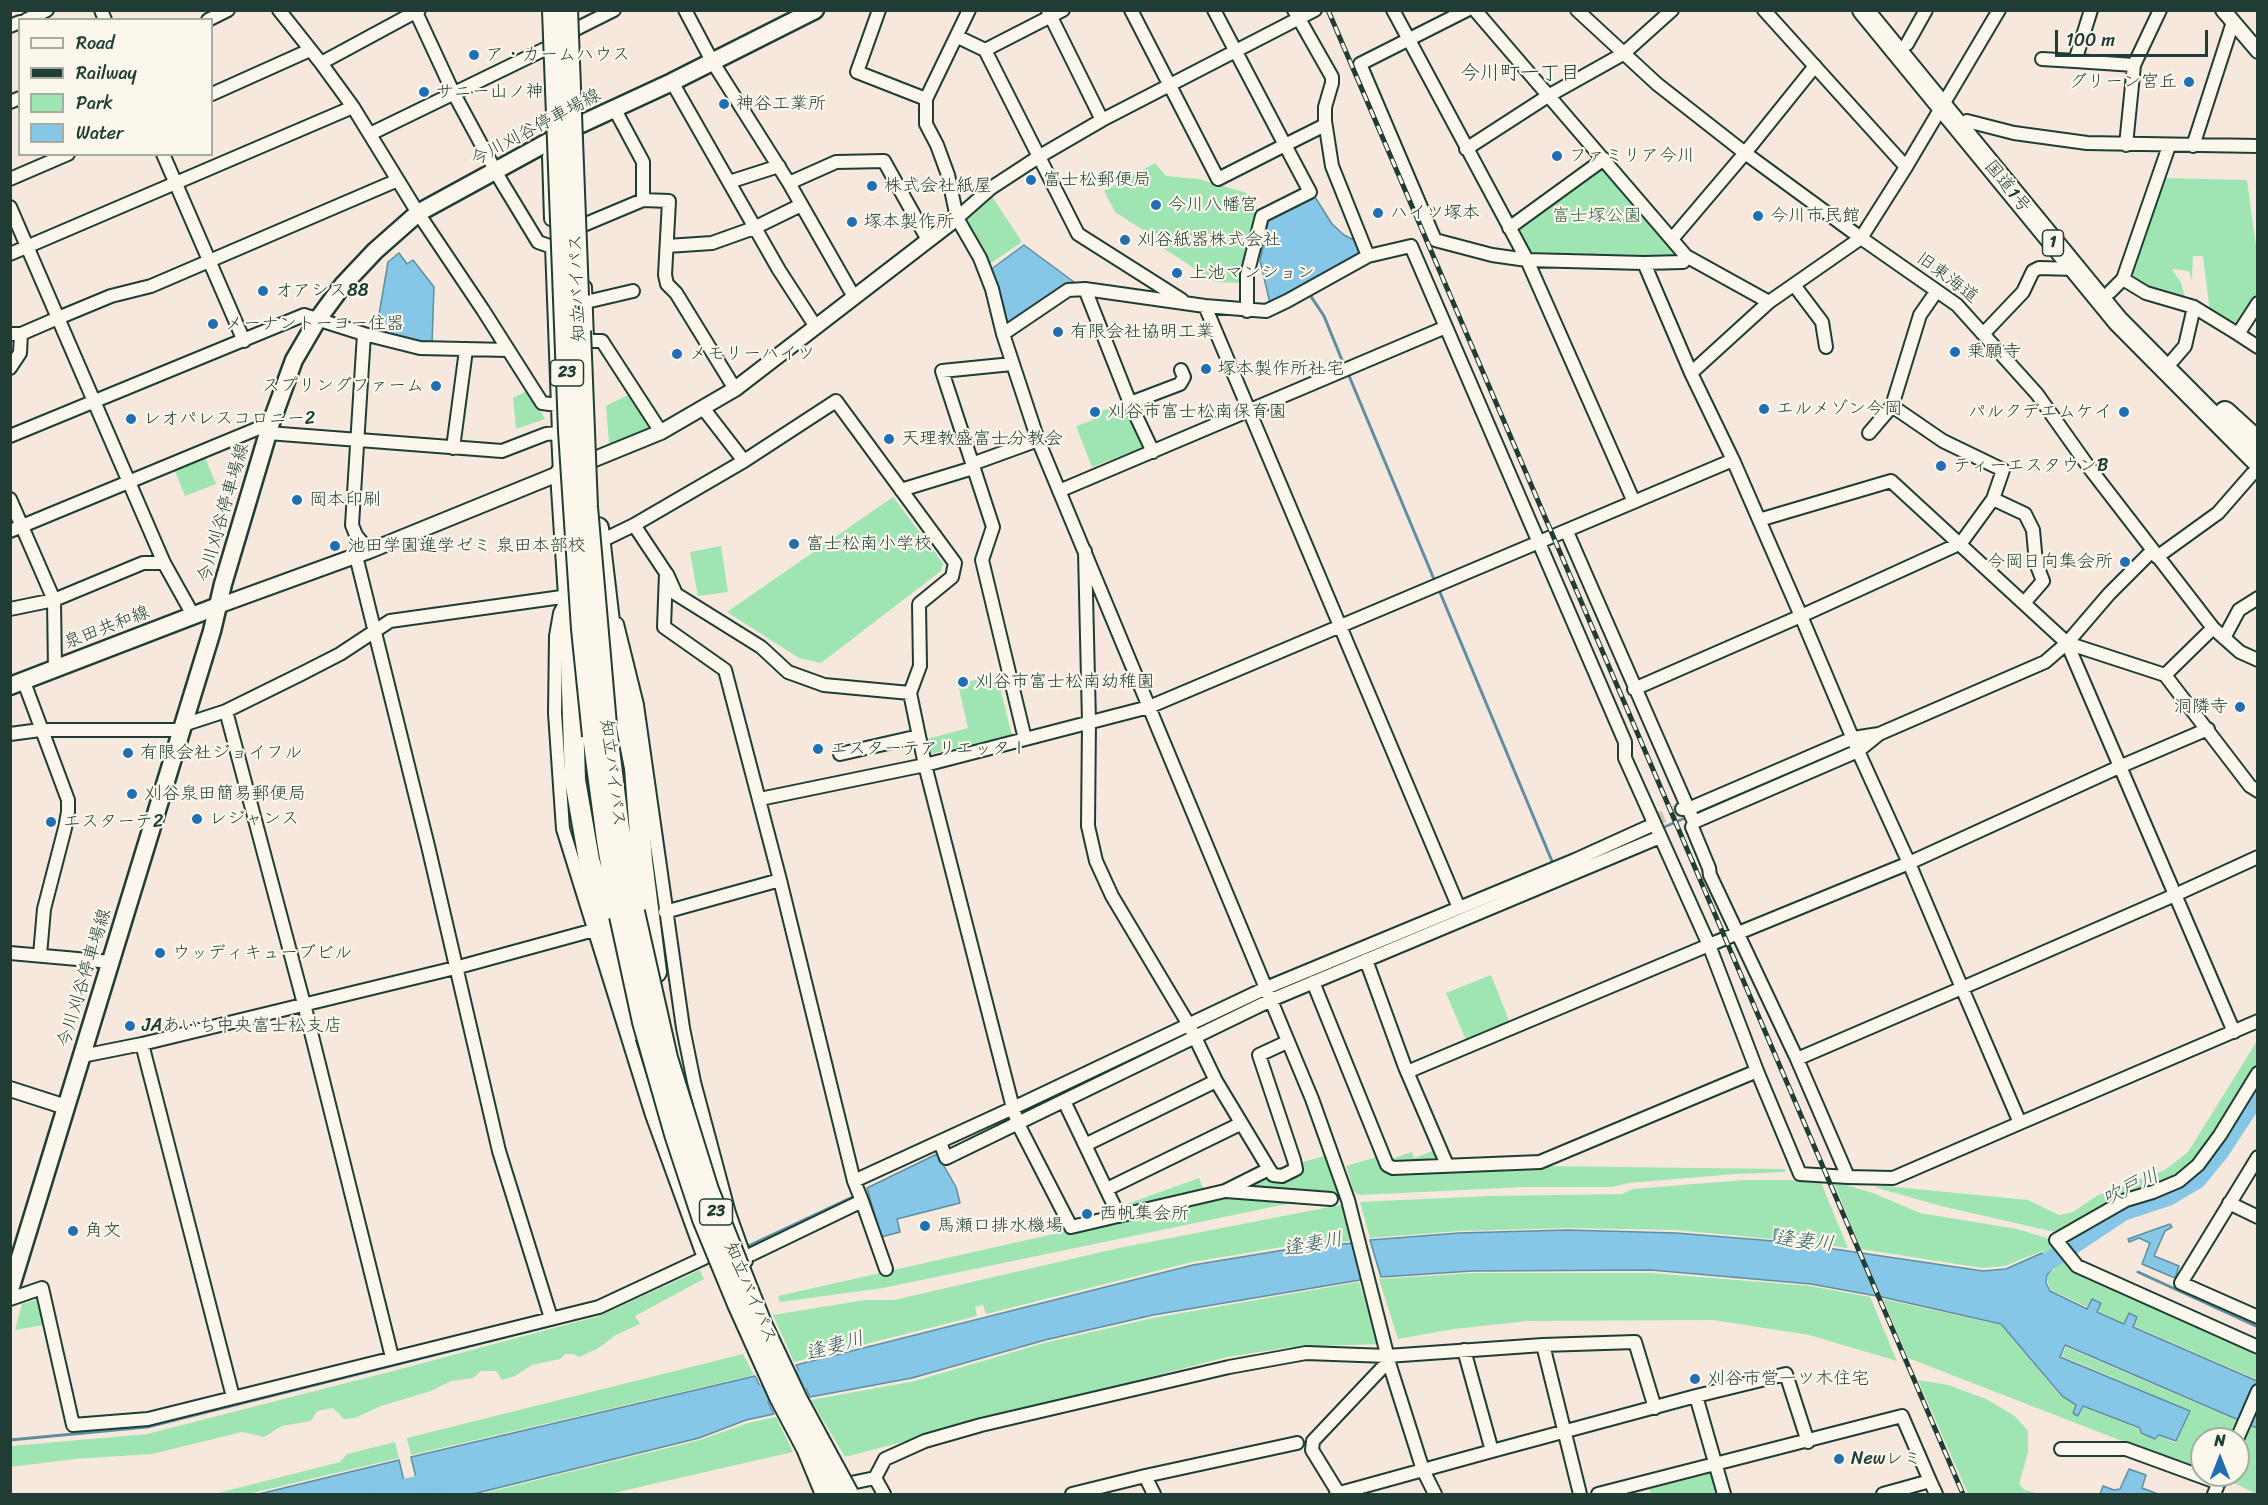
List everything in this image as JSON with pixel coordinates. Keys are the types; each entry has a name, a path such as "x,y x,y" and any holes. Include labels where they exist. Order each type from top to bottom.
{"highway":[{"name":"知立バイパス","path":"553,10 569,431 583,641 599,730"},
{"name":"知立バイパス","path":"567,10 587,507 605,829 667,1058 708,1190 762,1326 797,1400 849,1489"},
{"name":"国道1号","path":"1863,10 1944,102 2118,321 2255,468"},
{"name":"国道1号","path":"1879,10 1907,44 1944,102 1967,121 2117,285 2173,360 2224,412 2258,442"},
{"path":"593,459 599,542 613,656 635,768 642,861 657,977 673,1044 700,1138 708,1190"},
{"path":"561,473 569,596 572,749 580,817 591,870 643,1052 656,1070"},
{"name":"知立バイパス","path":"627,914 643,1022 703,1219 738,1304 780,1396 807,1448 826,1494"}],"main road":[{"name":"今川刈谷停車場線","path":"10,1290 14,1265 111,962 270,428 294,360 318,319 343,285 375,251 418,213 579,125 672,82 815,10"},
{"name":"泉田共和線","path":"17,684 218,606"}],"street":[{"path":"30,18 47,10"},
{"path":"212,18 228,10"},
{"path":"279,10 353,107 418,213 542,403 558,405"},
{"path":"543,10 561,473"},
{"path":"572,10 593,459"},
{"path":"574,30 614,10"},
{"path":"685,10 712,61 779,166 854,297"},
{"path":"879,10 857,72 926,99"},
{"path":"969,10 958,37 926,99 926,124 948,175 957,218 980,258 988,279 1012,364 1038,440 1312,1099 1347,1200 1388,1361 1423,1470 1435,1494"},
{"path":"986,50 1049,14 1063,10"},
{"path":"1131,10 1218,179 1325,125"},
{"path":"1214,10 1310,192 1262,216 1247,275 1247,311"},
{"path":"218,606 369,551 661,432 735,389 957,218 991,188 1040,156 1102,120 1236,51 1296,14 1315,10"},
{"path":"1393,10 1527,260 1634,502"},
{"path":"1467,10 1360,64 1435,240 1492,255 1527,260 1644,263 1683,262 1686,256"},
{"path":"1475,10 1686,256 1769,302"},
{"name":"旧東海道","path":"1577,10 1657,84 1745,153 1957,305 2037,394 2155,554 2213,628 2240,652 2258,660"},
{"path":"1466,149 1548,96 1623,54 1672,10"},
{"path":"1764,10 1906,167"},
{"path":"1907,44 1926,10"},
{"path":"1691,373 1769,302 1861,238 1999,10"},
{"path":"2074,61 2091,10"},
{"path":"2126,145 2134,65 2160,10"},
{"path":"2223,10 2258,51"},
{"path":"321,63 416,11 453,92 496,170 538,242 552,247"},
{"path":"1049,14 1102,120"},
{"path":"1296,14 1332,77 1325,107 1325,125 1332,166 1368,256"},
{"path":"2193,146 2233,22"},
{"path":"958,37 986,50 1078,234 1188,304"},
{"path":"370,134 545,49"},
{"path":"213,94 310,50"},
{"path":"2042,59 2134,65"},
{"path":"1672,239 1815,66"},
{"path":"672,82 754,228 816,327"},
{"path":"10,254 353,107"},
{"path":"614,108 643,162 643,200"},
{"path":"1967,121 2014,133 2086,143 2258,147"},
{"path":"2169,146 2117,285 2194,307 2258,347"},
{"path":"10,178 63,156"},
{"path":"164,156 244,341"},
{"path":"1509,228 1604,159"},
{"path":"789,183 836,162 884,161 928,240"},
{"path":"729,182 779,166"},
{"path":"10,368 20,353 16,334 111,296 151,286 398,180"},
{"path":"581,226 643,200 669,201 665,275 667,284 676,293 735,389"},
{"path":"667,246 712,243 754,228 801,205"},
{"path":"10,207 164,563 193,615"},
{"path":"1003,334 1068,290 1085,289 1247,311 1266,310 1287,301 1368,256 1412,246 1624,742 1625,758 1709,945 1757,1071 1800,1174 1893,1178 2258,1021"},
{"path":"1644,263 1691,373 1733,460 2020,1123"},
{"path":"1984,333 2023,292 2032,271 2039,268 2075,269"},
{"path":"1794,285 1822,322 1826,347"},
{"path":"1085,289 1130,403 1153,452"},
{"path":"586,302 633,291"},
{"path":"1869,433 1892,406 1920,315 1936,292"},
{"path":"2238,334 2258,303"},
{"path":"1205,306 1459,908"},
{"path":"2173,360 2185,346 2194,307"},
{"path":"10,436 304,315 364,334 420,348 508,350"},
{"path":"1059,491 1446,327"},
{"path":"364,334 352,525 356,535 369,551"},
{"path":"587,346 602,341 661,432"},
{"path":"453,448 466,350"},
{"path":"1012,364 942,371 993,527 982,560 1025,739"},
{"path":"1130,403 1180,384 1184,376 1181,370"},
{"path":"599,542 634,525 744,461 836,401 955,563 952,578 918,604 920,666 910,693 925,765 1013,1108 1018,1124 1071,1227 1225,1191 1269,1169"},
{"path":"1634,689 1961,543 1994,499 2003,470 1943,441 1892,406"},
{"path":"703,408 744,461"},
{"path":"16,528 128,481 270,428 358,440 502,451 546,434 559,433"},
{"path":"902,490 973,466 1038,440"},
{"path":"760,799 925,765 1149,706 1567,532 1733,460"},
{"path":"1684,809 1853,738 1879,734 2044,662 2067,643 2109,594 2155,554 2218,513 2255,468"},
{"path":"1759,520 1891,481 2067,643 2234,1032"},
{"path":"1994,499 2025,514 2032,530 2036,562 2043,581 2024,603"},
{"path":"10,500 16,528 54,600 55,670"},
{"path":"634,525 666,573 676,594 761,647 788,672 824,685 910,693"},
{"path":"1567,532 1684,809 1694,822"},
{"path":"1085,552 1089,826 1096,861 1112,896 1192,1031 1240,1124 1273,1175 1282,1176 1296,1169 1259,1055 1287,1042"},
{"path":"356,556 499,1151 551,1318"},
{"path":"10,609 54,600 143,563 164,563"},
{"path":"666,573 664,627 725,670 760,799 854,1181 886,1269"},
{"path":"10,735 40,730 182,727 226,711 340,654 390,621 569,596"},
{"path":"10,1299 42,1288 73,1425 148,1419 599,1307 704,1258 652,1115 563,829 555,713 556,636 560,613 569,596"},
{"path":"2224,638 2239,610 2258,598"},
{"path":"608,601 616,622 637,705 685,1039 729,1213 774,1336 808,1404"},
{"path":"2165,675 2213,628"},
{"path":"2067,643 2165,675 2250,786 2258,791"},
{"path":"17,684 40,730 68,800 68,812 44,909 40,955"},
{"path":"226,711 304,1004 393,1357"},
{"path":"1407,1072 1736,933 1909,863 2208,729"},
{"path":"1848,1176 1797,1059 1736,933 1692,827 1694,822 1858,751 1879,734"},
{"path":"840,754 919,736"},
{"path":"854,1181 1013,1108 1192,1031 1459,908 1650,826 1653,821"},
{"path":"1269,994 1313,982 1660,837"},
{"path":"1797,1059 2258,857"},
{"path":"665,912 780,880"},
{"path":"82,1056 142,1044 455,968 594,930"},
{"path":"10,953 111,962"},
{"path":"1366,960 1407,1072 1447,1165"},
{"path":"1313,982 1387,1165 1394,1168 1540,1162 1757,1071"},
{"path":"940,1142 946,1158 1064,1101 1192,1031"},
{"path":"142,1044 192,1232 232,1397"},
{"path":"2258,1073 2220,1135 2198,1165 2179,1181 2126,1200 2056,1240 2077,1266 2258,1347"},
{"path":"1085,1145 1216,1081"},
{"path":"10,1089 66,1107"},
{"path":"1064,1101 1119,1216"},
{"path":"1107,1189 1240,1124"},
{"path":"2258,1157 2181,1283 2258,1317"},
{"path":"1225,1191 1331,1199"},
{"path":"752,1254 862,1202"},
{"path":"2229,1203 2258,1217"},
{"path":"849,1489 875,1478 885,1459 918,1443 981,1425 1229,1367 1306,1353 1388,1361 1464,1350 1635,1342 1655,1408"},
{"path":"1543,1345 1580,1494"},
{"path":"1464,1350 1492,1451"},
{"path":"1388,1361 1313,1441 1312,1450 1338,1494 1696,1396 1786,1374 1808,1442"},
{"path":"2242,1427 2258,1391"},
{"path":"1696,1396 1724,1494"},
{"path":"1598,1494 1716,1466 1902,1416 1936,1494"},
{"path":"1072,1494 1297,1443"},
{"path":"2061,1449 2126,1449 2190,1473"},
{"path":"1145,1476 1154,1494"},
{"path":"875,1478 884,1494"},
{"path":"1882,1494 1930,1480"}],"green space":[{"path":"1155,163 1166,176 1198,179 1251,194 1259,214 1244,283 1215,282 1148,238 1146,232 1115,212 1104,191"},
{"name":"富士塚公園","path":"1603,166 1679,254 1677,257 1528,252 1515,229"},
{"path":"2160,178 2247,180 2257,253 2257,296 2237,330 2210,313 2203,256 2193,256 2192,281 2189,271 2172,269 2181,283 2186,301 2148,290 2128,278"},
{"path":"991,195 1022,242 988,265 961,219"},
{"path":"528,390 545,419 516,429 513,398"},
{"path":"630,394 651,428 609,444 606,406"},
{"path":"1123,403 1142,448 1092,467 1076,426 1093,420 1091,415"},
{"path":"205,457 216,484 185,496 174,469"},
{"path":"893,497 943,563 941,571 821,663 799,658 727,612"},
{"path":"721,546 728,592 698,596 690,552"},
{"path":"997,675 1012,736 930,754 927,739 968,728 958,684"},
{"path":"1491,975 1512,1028 1468,1045 1446,993"},
{"path":"2257,1041 2257,1068 2196,1163 2177,1179 2063,1231 2050,1231 1941,1206 1874,1187 1885,1186 2028,1200 2059,1215 2073,1212 2098,1195 2165,1170 2188,1152"},
{"path":"1437,1149 1442,1162 1393,1166 1391,1159 1412,1152 1414,1158"},
{"path":"1328,1155 1343,1194 1245,1189 1243,1186 1265,1176 1300,1171 1303,1162"},
{"path":"1380,1156 1384,1168 1539,1166 1785,1169 1785,1172 1629,1183 1612,1187 1524,1187 1360,1195 1354,1192 1346,1166"},
{"path":"1199,1178 1205,1193 1127,1210 1124,1205"},
{"path":"1744,1180 1820,1180 1848,1248 1790,1240 1790,1228 1773,1226 1772,1239 1676,1230 1568,1228 1459,1231 1370,1238 1360,1202 1489,1196 1622,1194 1633,1189"},
{"path":"1833,1181 1873,1193 1920,1213 2017,1229 2047,1238 2054,1248 2045,1254 2042,1251 2005,1266 1982,1268 1861,1249"},
{"path":"1227,1195 1301,1201 883,1288 780,1302 778,1296"},
{"path":"1345,1204 1355,1241 1301,1244 1192,1262 986,1314 983,1305 975,1307 977,1316 794,1362 773,1315 865,1300 894,1300 1119,1248"},
{"path":"2062,1260 2075,1269 2257,1351 2256,1379 2134,1326 2138,1317 2129,1312 2124,1323 2098,1311 2102,1302 2092,1298 2087,1307 2051,1290 2048,1275 2055,1269 2052,1265"},
{"path":"700,1270 704,1279 635,1316 640,1324 616,1335 597,1349 579,1357 565,1354 560,1359 532,1365 515,1376 502,1380 496,1371 481,1371 473,1378 451,1381 431,1391 381,1406 355,1418 344,1419 333,1408 317,1411 311,1421 282,1426 264,1437 242,1432 152,1454 74,1459 11,1467 11,1446 147,1434 599,1316"},
{"path":"1473,1273 1651,1273 1810,1286 1870,1297 1897,1361 1809,1335 1713,1320 1528,1321 1454,1329 1398,1339 1379,1279"},
{"path":"1359,1282 1379,1344 1291,1347 1227,1357 845,1457 811,1400 915,1381 1044,1343 1153,1318"},
{"path":"39,1299 44,1325 15,1330 22,1304"},
{"path":"1883,1299 2001,1325 2061,1397 2075,1405 2072,1413 2079,1417 2083,1407 2139,1429 2140,1434 2156,1440 2159,1436 2176,1443 2191,1411 2062,1356 2066,1347 2238,1421 2236,1427 2190,1427 2190,1467 1908,1358"},
{"path":"743,1354 754,1375 411,1455 407,1438"},
{"path":"1918,1380 1948,1385 1986,1399 2015,1416 2028,1431 2028,1452 2019,1484 2025,1490 2040,1494 1968,1494"},
{"path":"776,1417 793,1452 609,1494 480,1494 700,1440 748,1423"},
{"path":"2247,1424 2257,1429 2257,1494 2242,1487 2250,1487 2250,1427 2246,1427"},
{"path":"395,1442 399,1458 248,1494 214,1494 340,1462 347,1454"},
{"path":"1717,1472 1723,1494 1651,1494 1649,1489"}],"water":[{"path":"1315,197 1332,224 1344,235 1360,243 1362,252 1359,257 1270,303 1260,261 1269,218"},
{"path":"1024,245 1074,282 1006,325 990,270"},
{"path":"399,253 407,264 413,260 434,287 432,343 376,332 388,262"},
{"path":"937,1154 956,1187 960,1203 897,1219 900,1232 881,1237 867,1188"},
{"path":"2170,1224 2172,1227 2165,1231 2154,1256 2179,1266 2175,1278 2142,1264 2150,1243 2139,1238 2129,1242 2128,1239"},
{"path":"1775,1229 1788,1230 1787,1242 1983,1271 2006,1269 2042,1253 2045,1257 2055,1250 2061,1258 2051,1265 2053,1268 2047,1275 2046,1283 2050,1291 2087,1309 2092,1299 2101,1303 2097,1312 2124,1324 2129,1313 2137,1317 2133,1327 2257,1381 2257,1428 2065,1345 2060,1357 2190,1411 2176,1441 2159,1435 2155,1439 2141,1433 2140,1428 2083,1406 2078,1416 2073,1413 2076,1405 2062,1396 2001,1324 1882,1297 1811,1284 1651,1270 1472,1271 1381,1277 1370,1240 1459,1233 1568,1230 1676,1233 1774,1241"},
{"path":"1356,1243 1366,1279 1153,1315 1045,1340 912,1378 810,1397 796,1365 1193,1265 1302,1247"},
{"path":"755,1376 774,1414 746,1420 699,1438 473,1494 420,1494 411,1457"},
{"path":"399,1460 407,1494 259,1494"},
{"path":"2129,1469 2146,1475 2142,1488 2158,1494 2100,1494 2103,1486 2114,1490 2120,1489"}],"waterway":[{"path":"1311,294 1324,316 1344,365"},
{"path":"1347,371 1436,584"},
{"path":"1439,590 1554,866"},
{"path":"1693,814 1851,746"},
{"path":"1660,829 1687,817"},
{"path":"1613,849 1654,832"},
{"path":"1384,946 1427,928"},
{"name":"吹戸川","path":"2037,1269 2123,1212 2168,1197 2197,1180 2220,1152 2258,1094"},
{"path":"744,1248 857,1195"},
{"path":"689,1272 713,1261"},
{"path":"2138,1272 2258,1327"},
{"path":"10,1440 147,1427 557,1324"},
{"name":"逢妻川","path":"741,1401 826,1371"},
{"name":"逢妻川","path":"378,1494 442,1479"}],"tunnel":[{"path":"1653,821 1681,809"}],"railway":[{"path":"1328,10 1963,1494"}],"place":[{"name":"ア・カームハウス","path":"474,55"},
{"name":"グリーン宮丘","path":"2189,82"},
{"name":"サニー山ノ神","path":"424,92"},
{"name":"神谷工業所","path":"724,104"},
{"name":"ファミリア今川","path":"1557,156"},
{"name":"富士松郵便局","path":"1031,180"},
{"name":"株式会社紙屋","path":"872,186"},
{"name":"今川八幡宮","path":"1156,205"},
{"name":"ハイツ塚本","path":"1378,213"},
{"name":"今川市民館","path":"1758,216"},
{"name":"塚本製作所","path":"852,222"},
{"name":"刈谷紙器株式会社","path":"1125,240"},
{"name":"上池マンション","path":"1177,273"},
{"name":"オアシス88","path":"263,291"},
{"name":"メーナントーヨー住器","path":"213,324"},
{"name":"有限会社協明工業","path":"1058,332"},
{"name":"乗願寺","path":"1955,352"},
{"name":"メモリーハイツ","path":"677,354"},
{"name":"塚本製作所社宅","path":"1206,369"},
{"name":"スプリングファーム","path":"436,386"},
{"name":"エルメゾン今岡","path":"1764,409"},
{"name":"刈谷市富士松南保育園","path":"1095,412"},
{"name":"パルクデエムケイ","path":"2124,412"},
{"name":"レオパレスコロニー2","path":"131,419"},
{"name":"天理教盛富士分教会","path":"889,439"},
{"name":"ティーエスタウンB","path":"1941,466"},
{"name":"岡本印刷","path":"297,500"},
{"name":"富士松南小学校","path":"794,544"},
{"name":"池田学園進学ゼミ 泉田本部校","path":"335,546"},
{"name":"今岡日向集会所","path":"2125,562"},
{"name":"刈谷市富士松南幼稚園","path":"963,682"},
{"name":"洞隣寺","path":"2240,707"},
{"name":"エスターテアリエッタⅠ","path":"818,749"},
{"name":"有限会社ジョイフル","path":"128,753"},
{"name":"刈谷泉田簡易郵便局","path":"132,794"},
{"name":"レジャンス","path":"197,819"},
{"name":"エスターテ2","path":"51,822"},
{"name":"ウッディキューブビル","path":"160,953"},
{"name":"JAあいち中央富士松支店","path":"130,1026"},
{"name":"西帆集会所","path":"1087,1214"},
{"name":"馬瀬口排水機場","path":"925,1226"},
{"name":"角文","path":"73,1231"},
{"name":"刈谷市営一ツ木住宅","path":"1695,1379"},
{"name":"Newレミ","path":"1839,1459"}],"district":[{"name":"今川町一丁目","path":"1520,74"}]}
